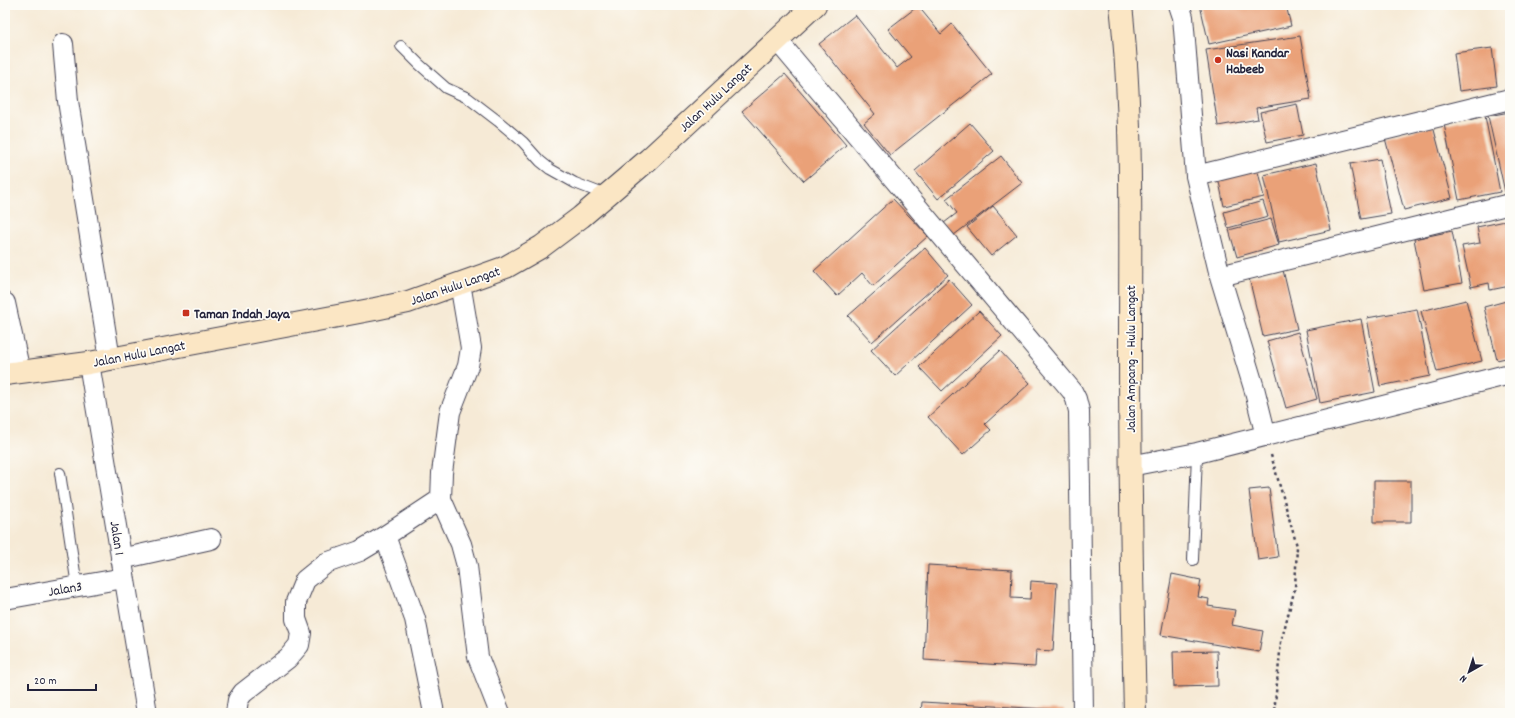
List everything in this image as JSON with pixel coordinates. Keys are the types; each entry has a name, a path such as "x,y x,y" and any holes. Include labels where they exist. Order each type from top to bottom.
{"street":[{"name":"Jalan Hulu Langat","path":"12,373 100,361 408,302 506,267 541,247 582,217 649,159 816,5"},
{"name":"Jalan Ampang - Hulu Langat","path":"1121,5 1130,128 1130,466 1135,713"},
{"path":"1179,5 1183,17 1196,176 1220,276 1254,388 1266,436"},
{"path":"777,40 1072,391 1076,399 1079,411 1083,713"},
{"name":"Jalan 1","path":"63,44 68,101 100,361 123,568 146,713"},
{"path":"1196,176 1510,99"},
{"path":"1220,276 1510,204"},
{"path":"460,283 471,348 468,366 450,412 442,473 441,499 461,544 467,566 478,657 500,713"},
{"path":"5,303 12,373"},
{"path":"1130,466 1197,453 1510,374"},
{"path":"236,713 238,700 243,693 288,658 299,645 302,633 296,619 296,602 305,580 326,563 360,551 386,536 441,499"},
{"path":"386,536 415,618 434,713"},
{"name":"Jalan3","path":"5,599 77,586 123,568 211,539"}],"lane":[{"path":"401,46 420,66 446,88 468,98 498,121 523,142 540,161 550,169 575,183 606,195"},
{"path":"1193,560 1197,453"},
{"path":"60,473 77,586"}],"path":[{"path":"1266,436 1297,546 1295,588 1282,642 1274,713"}],"building":[{"path":"1200,5 1286,5 1291,26 1209,44"},
{"path":"918,6 941,34 952,24 992,74 890,155 864,123 875,114 819,44 855,15 897,68 911,57 888,29"},
{"path":"1300,36 1311,99 1256,108 1258,119 1218,126 1206,50"},
{"path":"1492,48 1497,86 1459,91 1454,53"},
{"path":"785,74 846,145 804,181 742,111"},
{"path":"1297,104 1303,135 1267,142 1260,112"},
{"path":"1510,112 1510,191 1505,192 1488,116"},
{"path":"1485,116 1500,192 1459,200 1444,124"},
{"path":"970,123 994,151 938,199 915,171"},
{"path":"1433,126 1452,198 1404,210 1385,138"},
{"path":"1001,156 1022,183 954,235 944,223 957,213 946,199"},
{"path":"1380,159 1391,214 1361,219 1350,164"},
{"path":"1256,163 1264,197 1224,206 1217,172"},
{"path":"1316,163 1331,230 1279,242 1264,175"},
{"path":"893,199 928,236 873,286 862,273 837,296 814,271"},
{"path":"1263,201 1268,217 1228,228 1224,212"},
{"path":"993,206 1017,235 991,256 967,227"},
{"path":"1271,219 1279,245 1237,257 1229,230"},
{"path":"1510,220 1510,286 1490,290 1489,283 1471,287 1462,246 1480,243 1477,227"},
{"path":"1452,231 1462,283 1424,290 1414,239"},
{"path":"925,248 948,275 872,342 848,316"},
{"path":"1283,270 1297,329 1263,336 1249,278"},
{"path":"949,279 972,305 895,376 871,350"},
{"path":"1466,300 1482,361 1437,372 1421,311"},
{"path":"1510,300 1510,357 1497,360 1484,307"},
{"path":"1417,309 1430,376 1380,386 1367,318"},
{"path":"979,311 1002,336 942,391 919,367"},
{"path":"1361,319 1375,392 1320,403 1306,330"},
{"path":"1298,332 1317,399 1286,408 1267,341"},
{"path":"1000,351 1030,383 985,424 991,430 963,455 928,417"},
{"path":"1374,481 1411,481 1411,522 1374,522"},
{"path":"1269,488 1278,557 1258,560 1249,490"},
{"path":"928,565 1012,570 1011,598 1030,599 1031,581 1057,583 1053,651 1036,650 1035,667 924,660"},
{"path":"1172,574 1201,580 1198,597 1209,599 1208,606 1235,610 1232,625 1263,631 1259,652 1161,635"},
{"path":"1217,651 1218,686 1174,687 1173,652"},
{"path":"922,702 1064,710 1064,713 921,713"}],"place":[{"name":"Nasi Kandar Habeeb","path":"1218,60"},
{"name":"Taman Indah Jaya","path":"186,313"}]}
